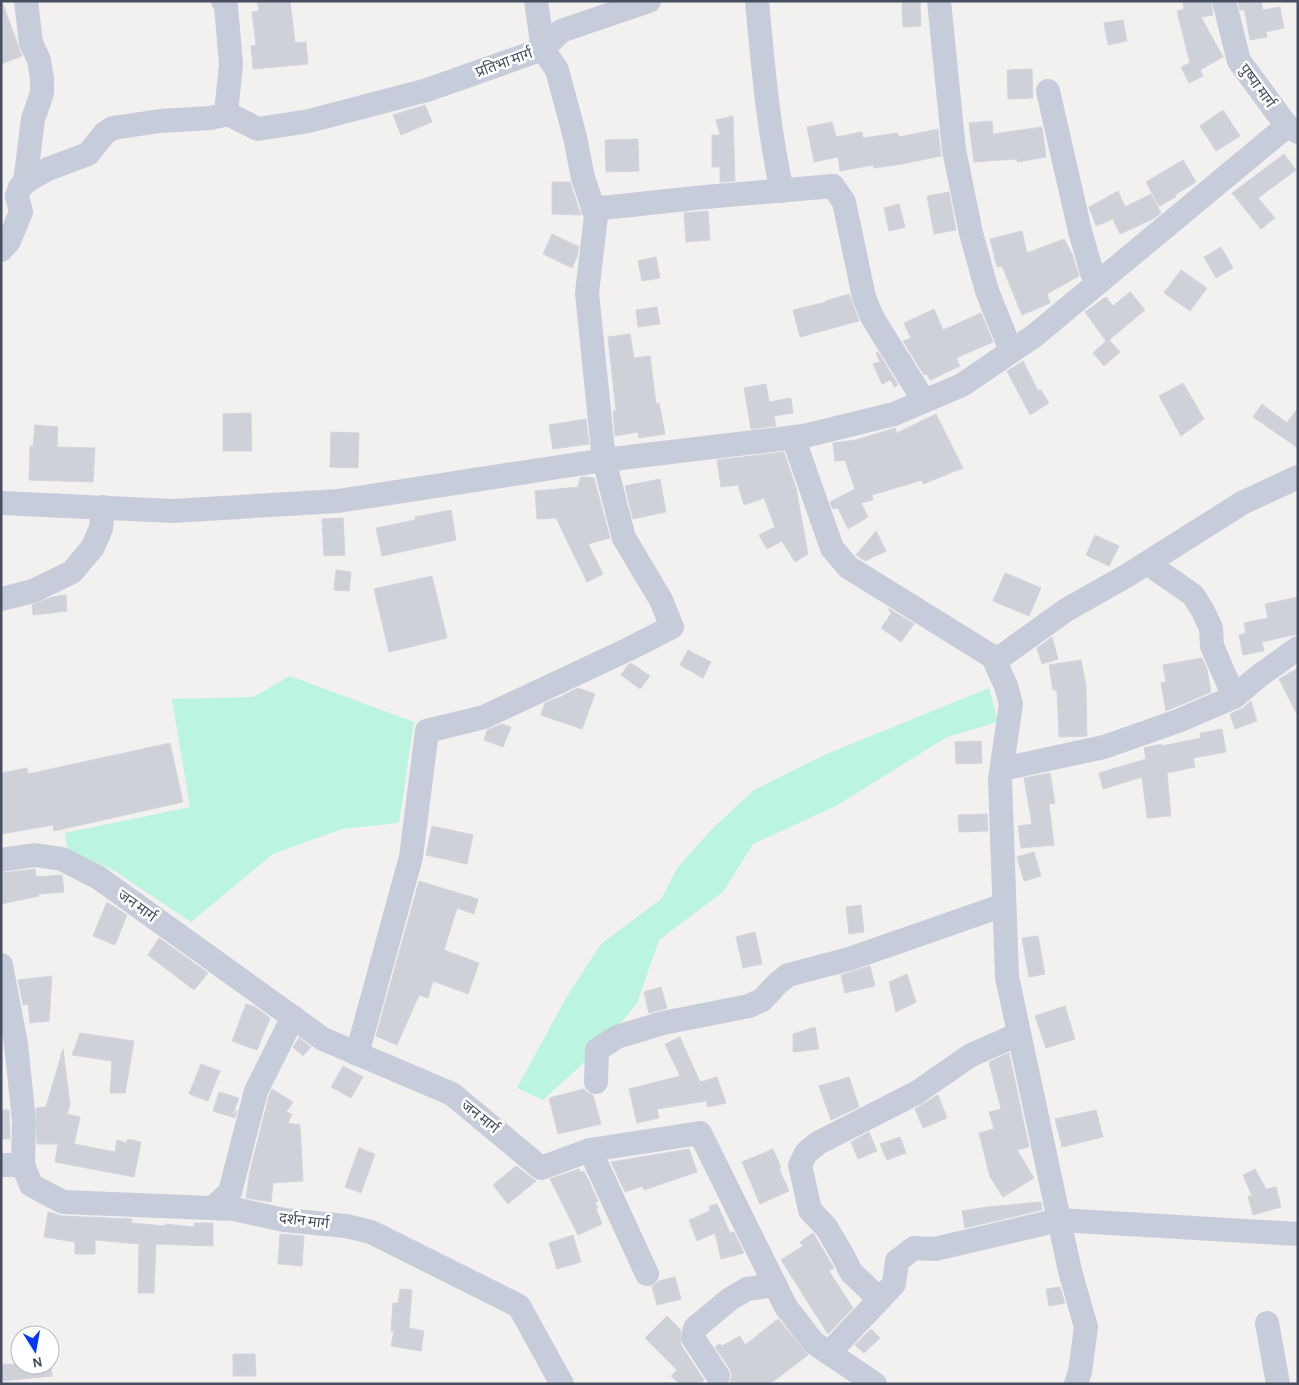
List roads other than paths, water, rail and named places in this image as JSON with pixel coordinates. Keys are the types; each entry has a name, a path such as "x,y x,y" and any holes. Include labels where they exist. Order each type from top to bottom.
{"street":[{"path":"24,183 33,119 42,92 39,60 31,43 26,1"},
{"path":"1,250 9,241 11,216 20,187 48,169 88,154 105,133 114,128 160,121 210,118 229,114 226,113 231,64 226,6 223,1"},
{"path":"536,1 542,49"},
{"path":"542,49 562,31 649,1"},
{"path":"757,1 762,62 773,150 782,191"},
{"path":"939,1 954,150 971,233 987,291 1011,351"},
{"name":"पुष्पा मार्ग","path":"1224,1 1239,61 1293,129"},
{"name":"प्रतिभा मार्ग","path":"229,114 258,129 308,121 427,90 542,49 557,70 575,137 583,178 596,216 587,293 604,460 624,538 661,600 672,627 484,717 427,731 411,858 357,1054"},
{"path":"1048,91 1080,231 1092,273 1099,282"},
{"path":"1,503 173,510 338,500 604,460 793,437 894,414 962,385 1034,336 1099,282 1293,129"},
{"path":"593,209 833,186 844,202 864,297 872,317 924,401"},
{"path":"793,437 832,548 848,567 993,656 1002,656 1066,610 1147,563 1242,503 1298,477"},
{"path":"1,599 33,591 72,572 93,547 101,528 103,507"},
{"path":"1147,563 1193,595 1211,628 1212,646 1234,697"},
{"path":"1002,769 1104,747 1171,724 1234,697 1298,648"},
{"path":"993,656 1006,686 1011,704 1000,779 1007,977 1070,1271 1086,1327 1080,1372 1076,1384"},
{"name":"जन मार्ग","path":"1,860 35,855 62,859 99,878 324,1039 452,1094 541,1168 590,1150 700,1133 786,1307 814,1343 875,1384"},
{"path":"596,1082 597,1050 617,1037 686,1018 749,1006 762,1000 788,975 849,959 1004,905"},
{"path":"1,965 16,1044 24,1121 12,1165"},
{"path":"213,1208 230,1192 256,1091 293,1017"},
{"path":"879,1299 851,1272 826,1227 810,1210 800,1165 801,1160 818,1143 916,1093 971,1055 1020,1034"},
{"path":"590,1150 647,1274"},
{"name":"दर्शन मार्ग","path":"12,1165 31,1185 63,1202 234,1209 284,1220 346,1226 371,1232 520,1306 562,1384"},
{"path":"829,1353 894,1284 897,1261 914,1248 936,1249 1059,1220 1298,1234"},
{"path":"718,1376 693,1338 695,1328 730,1299 747,1289 775,1285"},
{"path":"1267,1324 1278,1384"}]}
